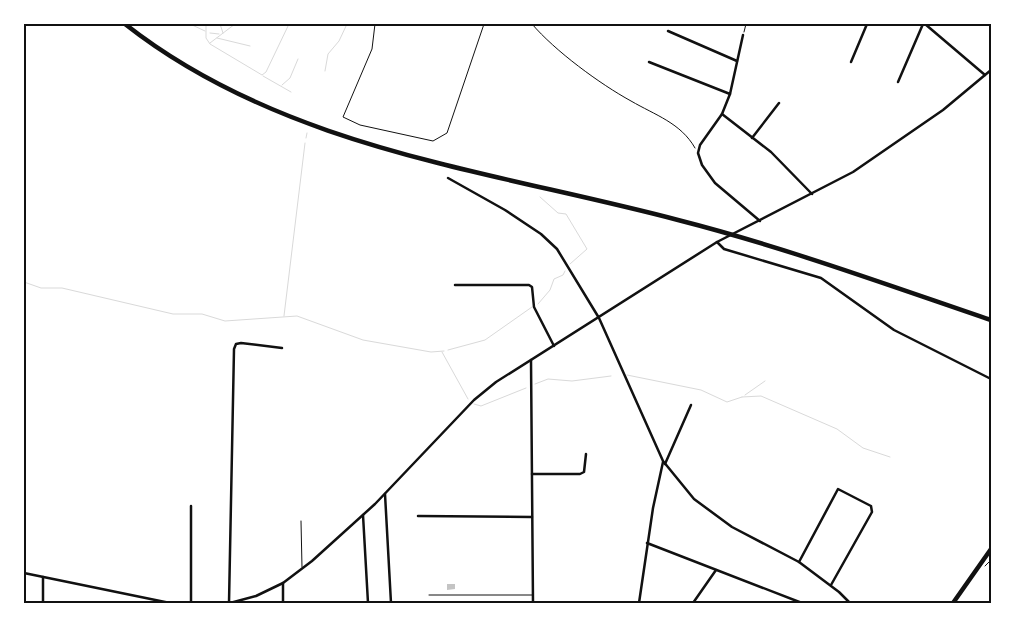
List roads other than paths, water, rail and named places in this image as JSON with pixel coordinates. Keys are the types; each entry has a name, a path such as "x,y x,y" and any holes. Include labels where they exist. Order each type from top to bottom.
{"main road":[{"path":"125,24 182,63 231,91 322,130 404,155 647,212 737,236 991,320"},
{"path":"977,315 991,316"},
{"path":"953,603 991,549"}],"street":[{"path":"851,62 867,24"},
{"path":"898,82 924,24 986,75"},
{"path":"668,31 736,61"},
{"path":"743,35 730,94 722,114 700,145 698,153 702,165 715,183 760,221"},
{"path":"649,62 730,94"},
{"path":"282,348 241,343 236,344 234,349 229,603 256,596 283,583 302,568 385,494 474,400 496,382 717,242 853,172 896,144 991,70"},
{"path":"752,138 778,103"},
{"path":"722,114 771,152 812,194"},
{"path":"448,178 505,210 549,241 557,249 599,318 664,463 694,499 711,514 751,538 799,562 831,585 850,603"},
{"path":"717,242 724,249 822,278 894,330 991,379"},
{"path":"455,285 529,285 532,287 538,318 554,346"},
{"path":"531,360 533,603"},
{"path":"639,603 648,543 664,463 691,405"},
{"path":"532,474 580,474 584,472 586,467 586,454"},
{"path":"799,562 838,489 871,506 872,512 831,585"},
{"path":"385,494 391,603"},
{"path":"190,603 191,506"},
{"path":"363,515 368,603"},
{"path":"418,516 532,517"},
{"path":"648,543 802,603"},
{"path":"693,603 716,570"},
{"path":"24,573 170,603"},
{"path":"43,577 43,603"},
{"path":"283,583 283,603"}],"lane":[{"path":"301,521 302,568"},
{"path":"429,595 533,595"}],"waterway":[{"path":"190,24 205,31"},
{"path":"206,24 206,38 210,44 262,75 266,72 289,24"},
{"path":"220,24 223,33"},
{"path":"210,43 235,24"},
{"path":"325,71 328,54 339,41 347,24"},
{"path":"352,24 364,24"},
{"path":"210,33 219,34"},
{"path":"217,38 250,46"},
{"path":"282,85 290,78 298,59"},
{"path":"263,76 291,92"},
{"path":"306,138 307,133"},
{"path":"284,316 305,143"},
{"path":"540,197 558,213 566,214 587,249 570,264"},
{"path":"538,304 550,290 554,279 563,275 565,271"},
{"path":"24,282 41,288 62,288 173,314 202,314 225,321 297,316 363,340 431,352 444,351"},
{"path":"448,350 485,340 532,307"},
{"path":"442,352 468,399"},
{"path":"627,375 701,390 727,402 742,397"},
{"path":"535,384 548,379 572,381 611,376"},
{"path":"745,395 765,381"},
{"path":"474,404 481,406 526,388"},
{"path":"742,397 761,396 837,429 863,448 890,457"}]}
